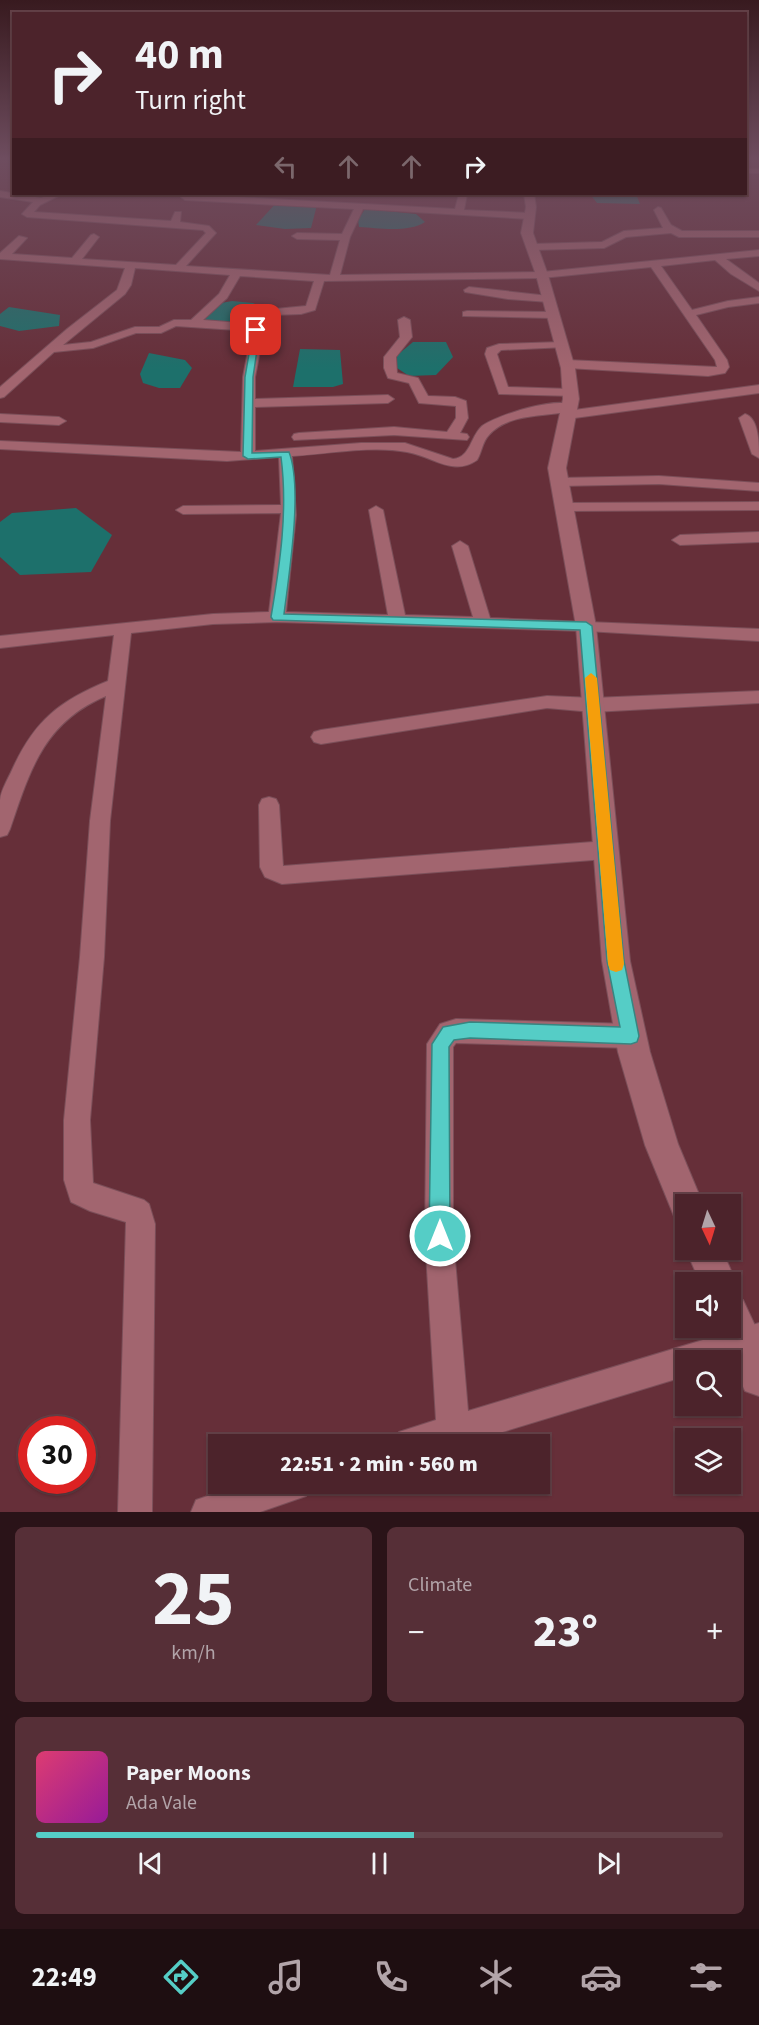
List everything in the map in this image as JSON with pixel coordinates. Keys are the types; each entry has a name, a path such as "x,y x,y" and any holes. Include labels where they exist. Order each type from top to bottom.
{"street":[{"path":"179,268 211,233 203,228"},
{"path":"334,278 350,228"},
{"path":"527,228 527,233 542,275 564,355 569,405 557,468 586,626 616,961 631,1036 662,1145 682,1194"},
{"path":"672,228 702,260"},
{"path":"532,247 604,245 624,234 675,232 759,234"},
{"path":"297,236 345,237"},
{"path":"74,262 94,237"},
{"path":"0,270 4,257 22,238"},
{"path":"4,257 334,278 542,275 719,259 759,253"},
{"path":"719,259 759,288"},
{"path":"0,394 71,331 121,292 126,285 131,265"},
{"path":"569,405 503,390 491,350 499,347 708,372 721,370 721,360 655,265"},
{"path":"194,324 223,296 236,273"},
{"path":"248,456 249,377 257,335 256,328 269,312 301,311 311,308 320,278"},
{"path":"469,290 508,296 551,307"},
{"path":"688,314 718,306 759,300"},
{"path":"467,314 551,307"},
{"path":"404,320 406,337 393,348 390,358 392,375 414,381 423,400 455,401 462,404 462,418 451,436"},
{"path":"53,349 93,345 135,330 161,330 174,323 256,328"},
{"path":"0,445 208,457 285,454 361,447 405,447 443,461 459,463 472,457 477,439 495,424 522,412 569,405 759,389"},
{"path":"249,404 388,399"},
{"path":"0,418 59,422"},
{"path":"745,418 759,454"},
{"path":"299,437 394,431 477,439"},
{"path":"277,617 286,563 289,509 290,487 285,454"},
{"path":"559,482 659,480 758,489"},
{"path":"563,507 759,506"},
{"path":"183,510 289,509"},
{"path":"376,510 398,622"},
{"path":"680,540 759,537"},
{"path":"460,546 483,624"},
{"path":"0,642 213,619 277,617 586,626 759,635"},
{"path":"123,628 100,821 93,946 77,1120 78,1180 81,1192 134,1210 139,1214 141,1224 135,1512"},
{"path":"0,829 32,747 42,732 75,703 117,684"},
{"path":"321,737 525,704 564,702 593,705 759,697"},
{"path":"269,805 271,867 277,874 282,875 606,850"},
{"path":"453,1430 440,1236 440,1044 449,1032 463,1030 631,1036"},
{"path":"441,1434 744,1331 759,1377"},
{"path":"208,1512 263,1494"}],"water":[{"path":"275,228 311,228 311,228"},
{"path":"366,228 411,228 402,229"},
{"path":"232,301 253,303 265,309 259,321 232,324 201,321 216,304"},
{"path":"9,307 60,315 59,326 19,331 0,326 0,314"},
{"path":"413,342 446,342 453,357 436,375 409,376 397,368 395,357"},
{"path":"300,349 340,350 343,384 333,387 293,387"},
{"path":"149,353 185,360 192,368 180,388 159,388 143,383 140,374"},
{"path":"76,508 112,535 91,572 20,575 0,557 0,522 12,513"}],"slow traffic":[{"path":"591,678 616,964"}],"route":[{"path":"256,330 249,377 248,456 285,454 290,487 286,563 277,617 586,626 616,961 624,1011 631,1036 470,1030 449,1032 440,1044 440,1236"}]}
